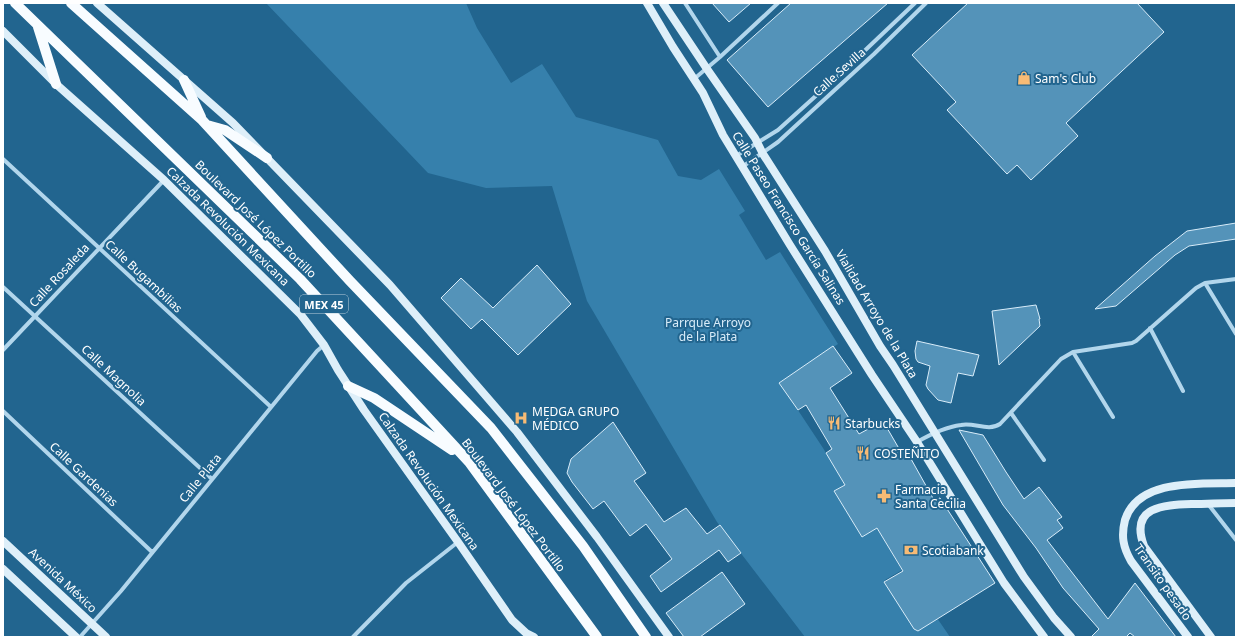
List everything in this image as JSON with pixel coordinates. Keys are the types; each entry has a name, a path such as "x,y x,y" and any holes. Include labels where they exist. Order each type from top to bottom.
{"main road":[{"name":"Boulevard José López Portillo","path":"14,3 300,279 469,462 597,637"},
{"name":"Boulevard José López Portillo","path":"71,3 204,122 350,281 491,428 582,546 646,637"},
{"path":"97,3 233,123 390,285 517,432 597,537 669,637"},
{"name":"Calle Paseo Francisco García Salinas","path":"647,3 703,93 723,135 790,245 917,442 1004,583 1041,635"},
{"name":"Vialidad Arroyo de la Plata","path":"663,3 757,142 763,154 825,251 880,346 1024,577 1054,618 1071,637"},
{"path":"37,25 56,84"},
{"name":"Calzada Revolución Mexicana","path":"3,31 56,84 164,180 301,315 324,345 348,386 512,620 526,633 534,637"},
{"path":"184,80 204,122 225,130 267,158"},
{"path":"348,386 374,398 469,462"},
{"name":"Transito pesado","path":"1188,637 1131,561 1125,550 1123,528 1132,506 1139,499 1150,492 1168,487 1196,484 1236,483"},
{"name":"Transito pesado","path":"1211,637 1144,546 1141,538 1142,522 1145,516 1153,509 1168,505 1236,503"},
{"name":"Avenida México","path":"3,542 106,637"},
{"path":"3,569 76,637"}],"street":[{"path":"685,3 720,57"},
{"path":"694,79 707,69 778,3"},
{"name":"Calle Sevilla","path":"736,156 778,130 916,3"},
{"name":"Calle Sevilla","path":"742,167 763,154 778,142 874,54 926,3"},
{"name":"Calle Bugambilias","path":"3,159 271,407"},
{"name":"Calle Rosaleda","path":"3,350 164,180"},
{"path":"917,442 934,433 962,424 994,428 1011,413 1061,359 1073,352 1132,343 1196,288 1205,284 1236,279"},
{"path":"1205,284 1236,334"},
{"name":"Calle Magnolia","path":"3,287 212,479"},
{"path":"1150,328 1183,391"},
{"name":"Calle Plata","path":"80,637 152,552 317,350 324,345"},
{"path":"1073,352 1112,417"},
{"name":"Calle Gardenias","path":"3,411 152,552"},
{"path":"1011,413 1044,460"},
{"path":"1207,504 1236,540"},
{"path":"353,637 406,583 458,542"}],"green space":[{"name":"Parrque Arroyo de la Plata","path":"266,3 466,3 477,28 511,83 542,64 576,117 658,140 678,176 701,180 719,169 745,211 739,215 766,260 780,252 838,344 780,383 823,448 845,485 834,491 862,537 877,528 902,570 884,582 937,618 950,637 805,637 717,522 587,301 552,186 486,188 428,173"}],"building":[{"path":"712,3 751,3 729,22"},
{"path":"791,3 888,3 768,107 727,60"},
{"name":"Sam's Club","path":"968,3 1137,3 1164,32 1066,123 1078,136 1031,180 1017,165 1007,174 947,110 956,102 912,55"},
{"path":"1236,223 1236,239 1189,246 1175,255 1116,306 1095,309 1155,256 1187,231"},
{"path":"537,265 571,304 518,355 482,319 471,329 441,298 461,278 493,308"},
{"path":"1036,305 1040,319 1040,326 999,365 992,311"},
{"path":"917,341 979,355 973,376 958,373 951,403 938,400 928,389 926,385 930,366 918,362 916,359 915,351"},
{"path":"833,346 852,373 830,388 859,434 883,421 901,452 906,450 934,500 940,498 995,583 918,631 914,629 884,582 903,571 877,528 862,537 834,491 845,485 826,453 832,449 806,405 798,410 779,383"},
{"path":"613,422 646,473 634,481 664,522 686,508 707,534 720,525 741,553 728,562 719,550 661,592 650,576 672,559 646,524 630,536 604,501 593,509 572,482 567,473 571,459"},
{"path":"959,430 983,435 1024,499 1039,487 1062,517 1057,520 1063,528 1047,540 1108,619 1135,583 1176,637 1135,637 1130,633 1126,637 1091,637 1099,629 1063,588 1036,548 1003,505"},
{"path":"722,572 745,604 700,637 684,637 666,613"}],"place":[{"name":"Sam's Club","path":"1024,78"},
{"name":"MEDGA GRUPO MÉDICO","path":"521,418"},
{"name":"Starbucks","path":"834,423"},
{"name":"COSTEÑITO","path":"863,453"},
{"name":"Farmacia Santa Cecilia","path":"884,496"},
{"name":"Scotiabank","path":"911,550"}]}
